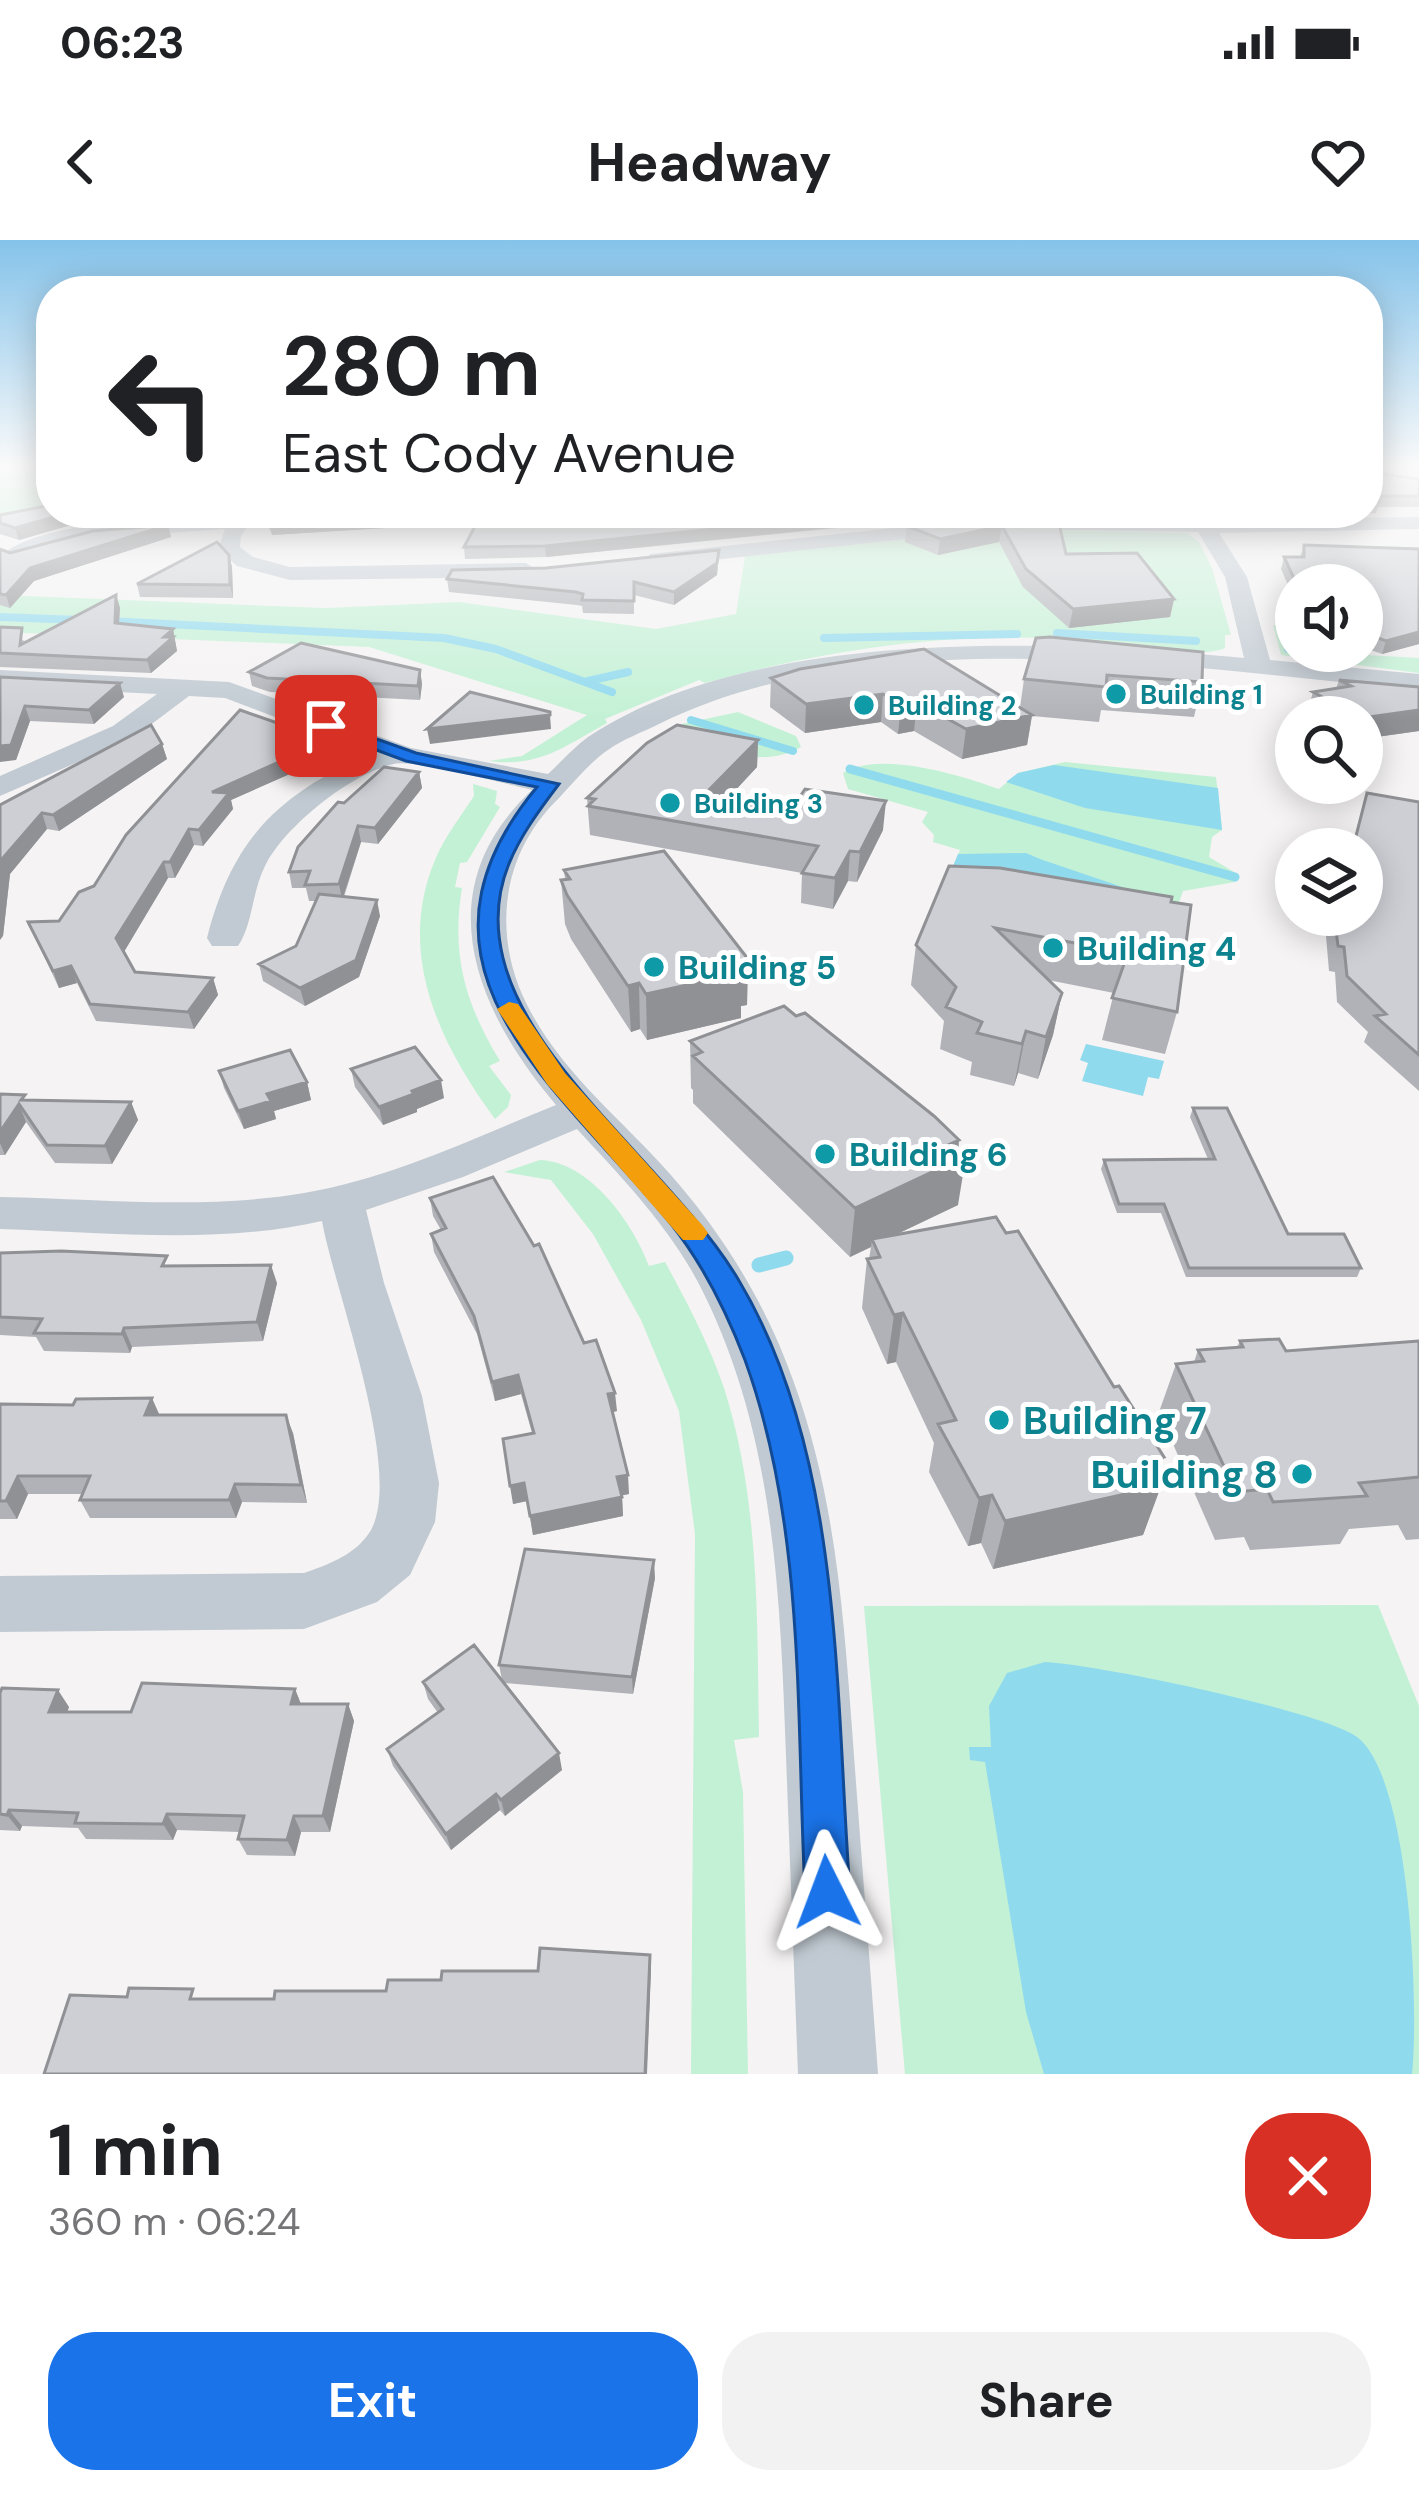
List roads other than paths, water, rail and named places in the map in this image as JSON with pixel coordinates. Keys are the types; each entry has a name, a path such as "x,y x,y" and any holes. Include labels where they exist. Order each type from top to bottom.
{"street":[{"path":"13,555 27,550"},
{"path":"230,550 236,564 307,573 552,569"},
{"path":"430,569 437,550"},
{"path":"632,562 739,550"},
{"path":"1220,550 1238,581 1259,668"},
{"path":"838,2074 811,1597 785,1437 751,1336 714,1264 668,1200 584,1110 518,1026 500,986 488,941 488,899 497,863 515,826 550,784 609,738 670,708 733,686 830,665 932,653 1030,651 1419,682"},
{"path":"0,678 187,685 254,696 357,738 392,739 550,784"},
{"path":"0,787 129,729 187,685"},
{"path":"225,938 238,880 259,844 392,739"},
{"path":"0,1214 260,1193 340,1202 405,1182 584,1110"},
{"path":"0,1604 284,1603 397,1575 412,1478 398,1398 364,1302 340,1202"}],"water":[{"path":"1054,765 1218,788 1222,830 1085,808 1006,782 1018,773"},
{"path":"1026,853 1178,906 949,876 958,854"},
{"path":"1086,1044 1164,1061 1159,1079 1148,1077 1143,1096 1082,1081 1088,1063 1080,1060"},
{"path":"1045,1662 1256,1702 1357,1737 1375,1760 1400,1845 1412,1950 1412,2074 1044,2074 1026,2012 985,1762 970,1760 969,1747 991,1747 989,1706 1007,1673"}],"waterway":[{"path":"0,617 80,620"},
{"path":"107,621 444,638 496,649 612,692"},
{"path":"1057,633 1196,641"},
{"path":"824,638 1017,634"},
{"path":"588,681 628,672"},
{"path":"691,720 793,751"},
{"path":"850,769 1235,877"},
{"path":"759,1265 786,1258 777,1260"}],"place":[{"name":"Building 1","path":"1116,694"},
{"name":"Building 2","path":"864,705"},
{"name":"Building 3","path":"670,803"},
{"name":"Building 4","path":"1053,948"},
{"name":"Building 5","path":"654,967"},
{"name":"Building 6","path":"825,1154"},
{"name":"Building 7","path":"999,1420"},
{"name":"Building 8","path":"1302,1474"}]}
